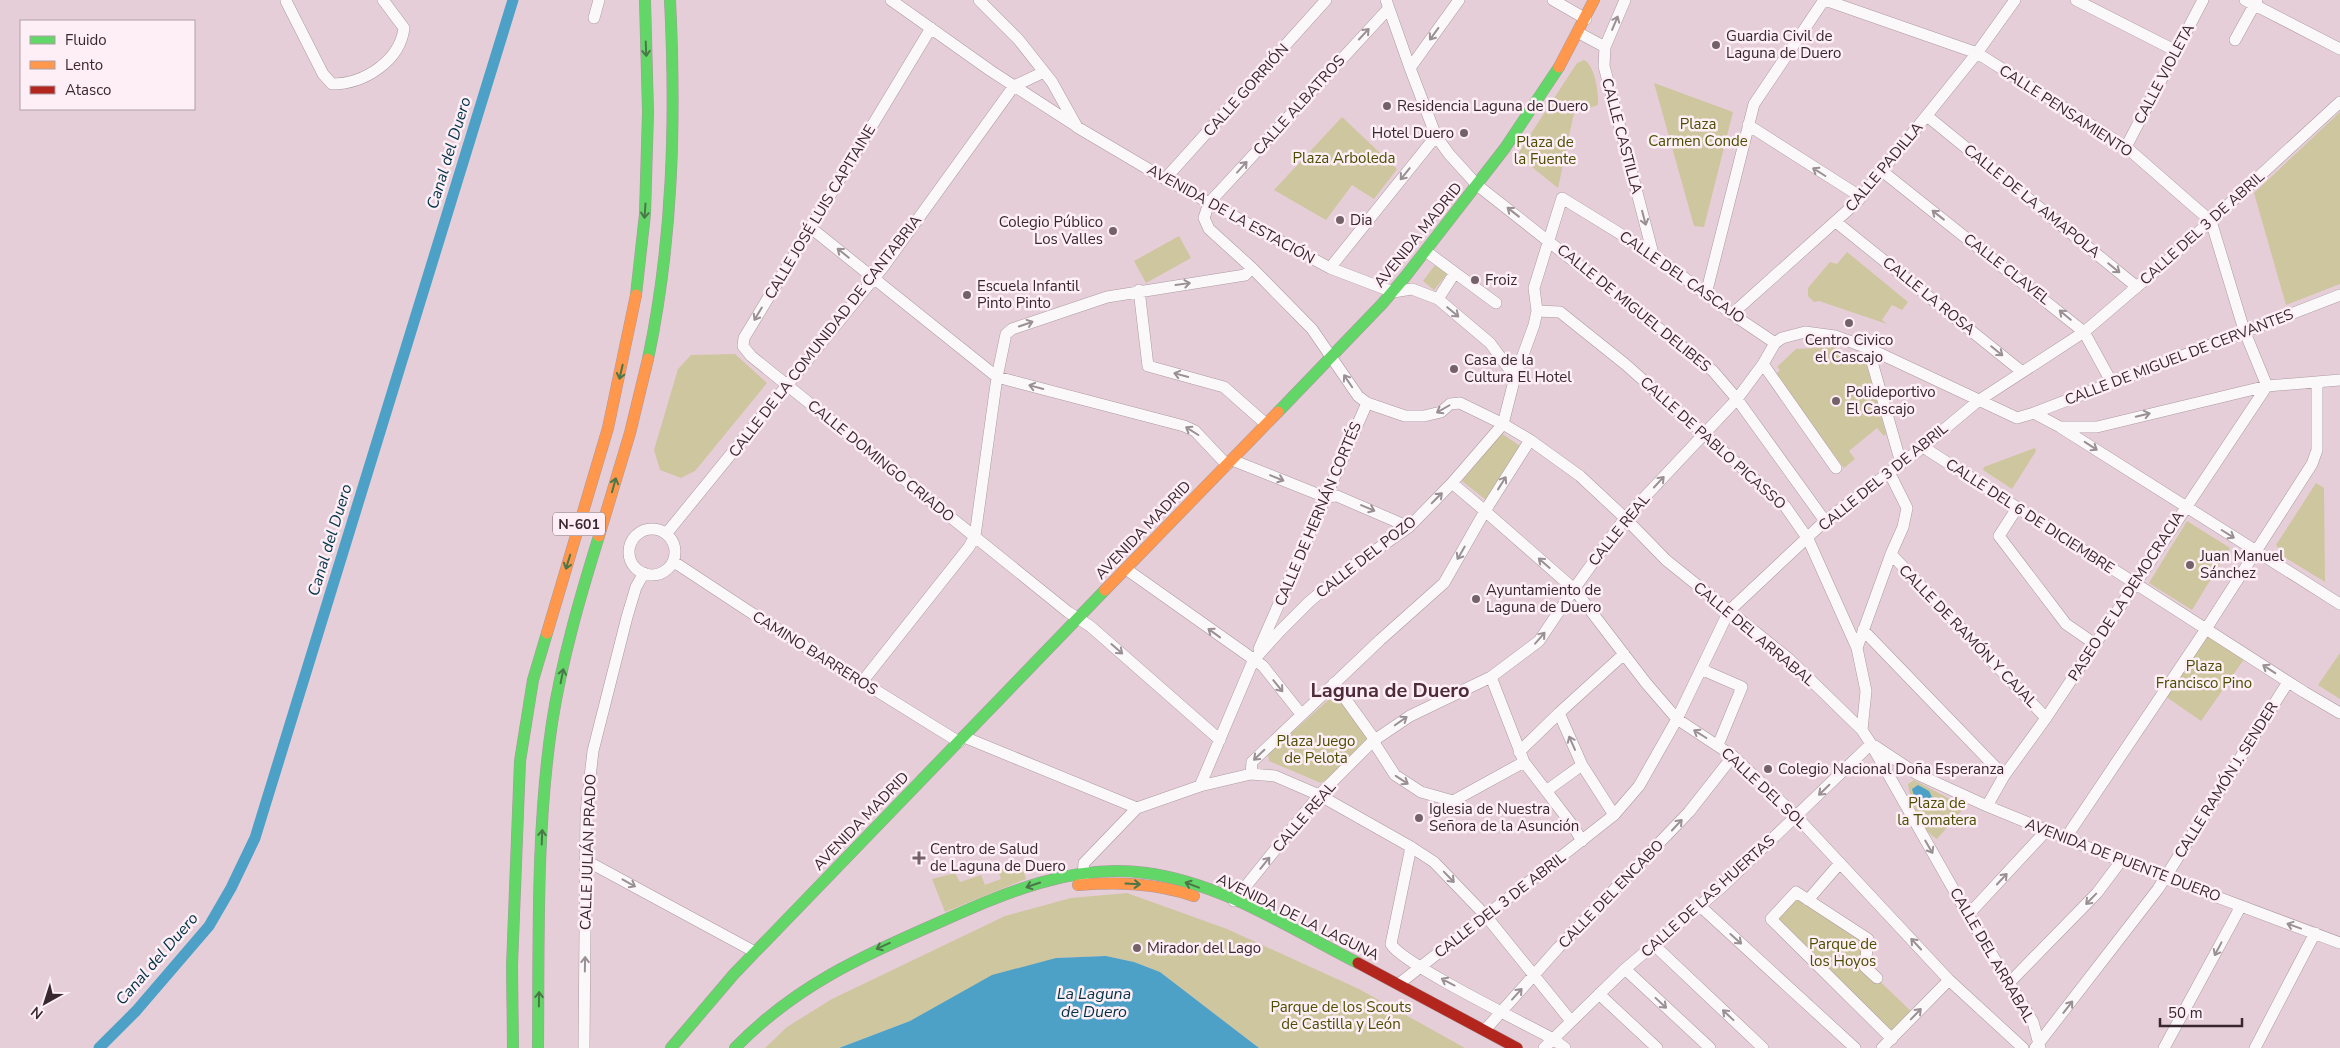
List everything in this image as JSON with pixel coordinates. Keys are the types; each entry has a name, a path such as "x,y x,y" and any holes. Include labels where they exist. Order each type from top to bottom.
{"main road":[{"name":"N-601","path":"513,1048 512,966 520,760 533,680 608,428 634,300 645,195 648,112 644,0"},
{"name":"N-601","path":"538,1048 544,804 552,722 569,640 640,394 658,311 669,227 675,143 674,62 670,0"},
{"name":"AVENIDA MADRID","path":"671,1048 755,952 1393,292 1427,252 1530,113 1579,33 1594,0"},
{"name":"AVENIDA DE LA LAGUNA","path":"749,1048 761,1035 803,1000 888,955 1001,907 1083,879 1118,870 1174,878 1234,900 1400,983 1517,1048"},
{"name":"AVENIDA DE LA LAGUNA","path":"736,1048 773,1011 796,993 878,948 997,897 1056,878 1147,884 1182,892 1253,919 1381,984 1497,1048"},
{"path":"662,1048 679,1021 734,974"}],"street":[{"path":"286,1 323,74 332,84 342,84 370,74 380,68 395,51 403,37 404,28 384,0"},
{"path":"594,18 599,0"},
{"path":"891,0 1014,86 1078,127"},
{"name":"AVENIDA DE LA ESTACIÓN","path":"979,0 1018,39 1044,72 1078,127 1165,179 1330,268 1393,292 1412,289 1438,300 1490,343 1515,377"},
{"name":"CALLE GORRIÓN","path":"1165,179 1326,0"},
{"path":"1410,68 1459,0"},
{"path":"1552,0 1586,19"},
{"path":"1579,33 1605,47 1625,0"},
{"path":"1706,294 1754,104 1825,0"},
{"name":"CALLE PENSAMIENTO","path":"1825,0 1978,53 2126,147 2211,221"},
{"name":"CALLE PADILLA","path":"1732,314 1836,222 1861,197 1978,53 2015,0"},
{"path":"2076,0 2176,51"},
{"name":"CALLE VIOLETA","path":"2126,147 2203,0"},
{"path":"2235,40 2252,2 2340,49"},
{"name":"CALLE DE MIGUEL DELIBES","path":"1388,4 1436,136 1449,154 1477,185 1689,350 1713,371 1737,399 1825,521"},
{"name":"CALLE ALBATROS","path":"1209,203 1388,4"},
{"name":"CALLE JOSÉ LUIS CAPITAINE","path":"788,385 746,351 744,338 930,28"},
{"name":"CALLE CASTILLA","path":"1605,47 1604,66 1653,254"},
{"path":"1014,86 1044,72"},
{"name":"CALLE DE LA COMUNIDAD DE CANTABRIA","path":"666,534 874,279 1014,86"},
{"name":"CALLE DEL 3 DE ABRIL","path":"1400,983 1614,815 1639,786 1677,719 1729,611 1808,539 1825,521 1923,447 1978,401 2084,332 2211,221 2340,102"},
{"name":"CALLE DE LA AMAPOLA","path":"1927,116 2137,287"},
{"path":"1748,125 1861,197"},
{"path":"1330,268 1436,136"},
{"name":"CALLE CLAVEL","path":"1882,171 2084,332 2112,383"},
{"name":"CALLE DEL CASCAJO","path":"1548,239 1562,198 1653,254 1732,314 1775,343"},
{"path":"1209,203 1204,218 1209,229 1252,268 1312,329 1358,396 1366,403"},
{"path":"2211,221 2244,330 2266,386"},
{"name":"CALLE LA ROSA","path":"1836,222 2022,371"},
{"path":"811,228 997,377 1184,426 1195,431 1230,462 1325,497 1337,496 1409,527"},
{"path":"1503,424 1515,377 1534,325 1537,310 1534,288 1548,239"},
{"path":"1427,252 1454,274 1496,302"},
{"path":"862,682 969,547 975,536 997,377 1006,334 1012,329 1107,297 1139,290 1245,275 1252,268"},
{"path":"1438,300 1454,274"},
{"path":"1139,290 1148,366 1224,387 1266,424"},
{"name":"CALLE DE MIGUEL DE CERVANTES","path":"1978,401 2017,418 2034,414 2244,330 2340,294"},
{"name":"CALLE DE PABLO PICASSO","path":"1537,310 1560,312 1625,364 1785,506 1808,539 1858,648"},
{"path":"1775,343 1788,336 1805,332 1835,336 1868,348 1978,401"},
{"name":"CALLE REAL","path":"1234,900 1319,795 1374,741 1410,716 1491,677 1539,641 1625,518 1737,399 1763,364 1775,343"},
{"path":"1868,348 1901,464"},
{"path":"1763,364 1836,468"},
{"path":"2060,427 2097,427 2266,386 2340,380"},
{"path":"2065,839 2206,629 2312,464 2317,450 2317,382"},
{"name":"CALLE DOMINGO CRIADO","path":"788,385 1068,612 1079,618 1220,740"},
{"name":"PASEO DE LA DEMOCRACIA","path":"1987,806 2004,776 2046,718 2266,386"},
{"name":"CALLE DEL ARRABAL","path":"1366,403 1405,416 1424,416 1441,412 1450,404 1460,403 1503,424 1530,440 1580,476 1666,560 1789,659 1862,730 1872,744 1893,778 1915,822 1968,915 2033,1022 2038,1047"},
{"name":"CALLE DE HERNÁN CORTÉS","path":"1275,628 1325,497 1366,403"},
{"path":"2034,414 2060,427 2340,604"},
{"name":"CALLE DEL POZO","path":"1275,628 1347,570 1409,527 1452,483 1503,424"},
{"path":"1251,774 1252,762 1334,683 1444,582 1485,511 1530,440"},
{"name":"CALLE DEL 6 DE DICIEMBRE","path":"1923,447 2134,584 2340,713"},
{"path":"1862,730 1866,691 1858,648 1890,554 1903,527 1907,508 1889,472"},
{"name":"CALLE DEL SOL","path":"1452,483 1574,589 1677,719 1733,756 1796,816 1949,980 2020,1048"},
{"path":"2018,508 1999,536 2066,624 2095,644"},
{"path":"647,530 660,531 666,534 675,546 674,562 670,568 658,575 644,574 632,564 630,550 632,543 636,536 647,530"},
{"name":"CALLE DE RAMÓN Y CAJAL","path":"1890,554 2046,718"},
{"name":"CAMINO BARREROS","path":"674,562 690,575 862,682 961,739 1137,808"},
{"path":"1126,569 1253,662 1263,666 1301,714"},
{"name":"CALLE JULIÁN PRADO","path":"584,1048 586,813 596,733 632,602 644,574"},
{"path":"1200,786 1253,662 1275,628"},
{"path":"1863,630 2004,776"},
{"path":"1334,683 1395,775 1421,792 1453,801 1522,757 1559,713 1624,654"},
{"path":"1702,670 1742,687 1718,745"},
{"path":"1491,677 1522,757 1582,841"},
{"name":"CALLE RAMÓN J. SENDER","path":"2038,1047 2158,889 2288,682"},
{"path":"1559,713 1582,765 1614,815"},
{"name":"AVENIDA DE PUENTE DUERO","path":"1872,744 1910,769 1987,806 2164,878 2340,943"},
{"name":"CALLE DE LAS HUERTAS","path":"1544,1048 1625,969 1700,906 1872,744"},
{"name":"CALLE DEL ENCABO","path":"1485,1030 1535,974 1689,812 1733,756"},
{"path":"1546,791 1582,765"},
{"path":"1893,778 1899,773 1910,769"},
{"path":"1083,879 1084,863 1137,808 1200,786 1251,774 1275,776 1319,795 1434,862 1486,916 1572,1021"},
{"path":"1968,915 2046,831"},
{"path":"1101,845 1101,856 1108,867 1118,870"},
{"path":"1411,847 1392,944 1395,951 1420,967 1553,1039 1565,1048"},
{"path":"585,860 755,952"},
{"path":"2010,982 2097,893 2121,861"},
{"path":"1808,900 1840,863"},
{"path":"1877,978 1865,967 1868,939 1796,892 1771,919 1892,1039"},
{"path":"1700,906 1855,1048"},
{"path":"2164,1048 2241,906"},
{"path":"2255,1048 2315,934"},
{"path":"1653,944 1763,1048"},
{"path":"1625,969 1710,1048"},
{"path":"1882,1048 1949,980"},
{"path":"1599,994 1657,1048"}],"green space":[{"name":"Plaza de la Fuente","path":"1584,60 1588,63 1594,74 1598,105 1574,113 1558,188 1517,155 1577,63"},
{"name":"Plaza Carmen Conde","path":"1654,83 1733,112 1704,227 1694,226"},
{"path":"2340,112 2340,284 2286,305 2254,193"},
{"name":"Plaza Arboleda","path":"1342,117 1397,169 1374,199 1352,185 1326,220 1274,190"},
{"path":"1179,236 1191,258 1146,283 1134,261"},
{"path":"1847,252 1908,302 1902,310 1892,305 1882,320 1887,324 1819,301 1814,302 1808,296 1808,288 1830,262 1837,264"},
{"path":"1435,265 1447,274 1434,290 1423,281"},
{"name":"Polideportivo El Cascajo","path":"1835,347 1866,363 1886,434 1884,436 1877,428 1849,451 1855,459 1844,468 1775,375 1780,370 1777,367 1796,349"},
{"path":"735,354 767,383 695,471 681,478 660,470 654,450 678,369 691,355"},
{"path":"1501,433 1520,446 1486,500 1462,481"},
{"path":"2035,448 2036,451 2012,489 1983,470 1984,467"},
{"path":"2316,483 2324,488 2325,582 2278,553 2279,549 2276,545"},
{"name":"Juan Manuel Sánchez","path":"2187,521 2230,548 2192,610 2149,583"},
{"name":"Plaza Francisco Pino","path":"2206,629 2247,655 2201,721 2162,694"},
{"path":"2340,653 2340,699 2318,685"},
{"name":"Plaza Juego de Pelota","path":"1335,694 1368,739 1332,775 1321,783 1269,761 1268,754"},
{"name":"Plaza de la Tomatera","path":"1914,780 1965,807 1937,839 1926,829 1914,807 1908,784"},
{"path":"1021,861 1026,879 945,912 932,879 955,873 960,882 981,875 985,885 1001,879 998,871"},
{"name":"Parque de los Hoyos","path":"1796,892 1868,942 1865,967 1915,1015 1894,1036 1775,916"},
{"name":"Parque de los Scouts de Castilla y León","path":"1127,893 1227,929 1359,989 1465,1048 1259,1048 1160,972 1134,962 1106,956 1056,958 910,1021 839,1048 765,1048 787,1027 832,999 1005,916 1071,898"}],"water":[{"path":"1918,785 1929,791 1934,801 1932,804 1925,805 1915,799 1912,789"},
{"name":"La Laguna de Duero","path":"1106,956 1134,962 1160,972 1259,1048 839,1048 910,1021 992,975 1056,958"}],"waterway":[{"name":"Canal del Duero","path":"99,1048 136,1011 209,926 231,888 255,838 513,0"}],"traffic: fast":[{"path":"636,295 645,214 648,112 645,0"},
{"path":"648,359 663,270 671,180 673,90 670,0"},
{"path":"1278,412 1382,304 1405,277 1505,148 1559,67"},
{"path":"538,1048 539,885 547,763 556,699 566,652 599,536"},
{"path":"671,1048 734,974 1105,590"},
{"path":"513,1048 512,966 520,761 533,680 547,633"},
{"path":"735,1048 781,1007 831,974 857,960 1014,891 1066,876 1092,872 1146,873 1202,886 1282,922 1358,963"}],"traffic: slow":[{"path":"1559,67 1594,0"},
{"path":"547,633 608,428 636,295"},
{"path":"599,536 630,433 648,359"},
{"path":"1105,590 1278,412"},
{"path":"1078,885 1137,884 1165,888 1194,896"}],"traffic: jam":[{"path":"1358,963 1517,1048"}],"place":[{"name":"Guardia Civil de Laguna de Duero","path":"1716,45"},
{"name":"Residencia Laguna de Duero","path":"1387,106"},
{"name":"Hotel Duero","path":"1464,133"},
{"name":"Dia","path":"1340,220"},
{"name":"Colegio Público Los Valles","path":"1113,231"},
{"name":"Froiz","path":"1475,280"},
{"name":"Escuela Infantil Pinto Pinto","path":"967,295"},
{"name":"Centro Civico el Cascajo","path":"1849,323"},
{"name":"Casa de la Cultura El Hotel","path":"1454,369"},
{"name":"Polideportivo El Cascajo","path":"1836,401"},
{"name":"Juan Manuel Sánchez","path":"2190,565"},
{"name":"Ayuntamiento de Laguna de Duero","path":"1476,599"},
{"name":"Colegio Nacional Doña Esperanza","path":"1768,769"},
{"name":"Iglesia de Nuestra Señora de la Asunción","path":"1419,818"},
{"name":"Centro de Salud de Laguna de Duero","path":"919,858"},
{"name":"Mirador del Lago","path":"1137,948"}],"district":[{"name":"Laguna de Duero","path":"1390,690"}]}
